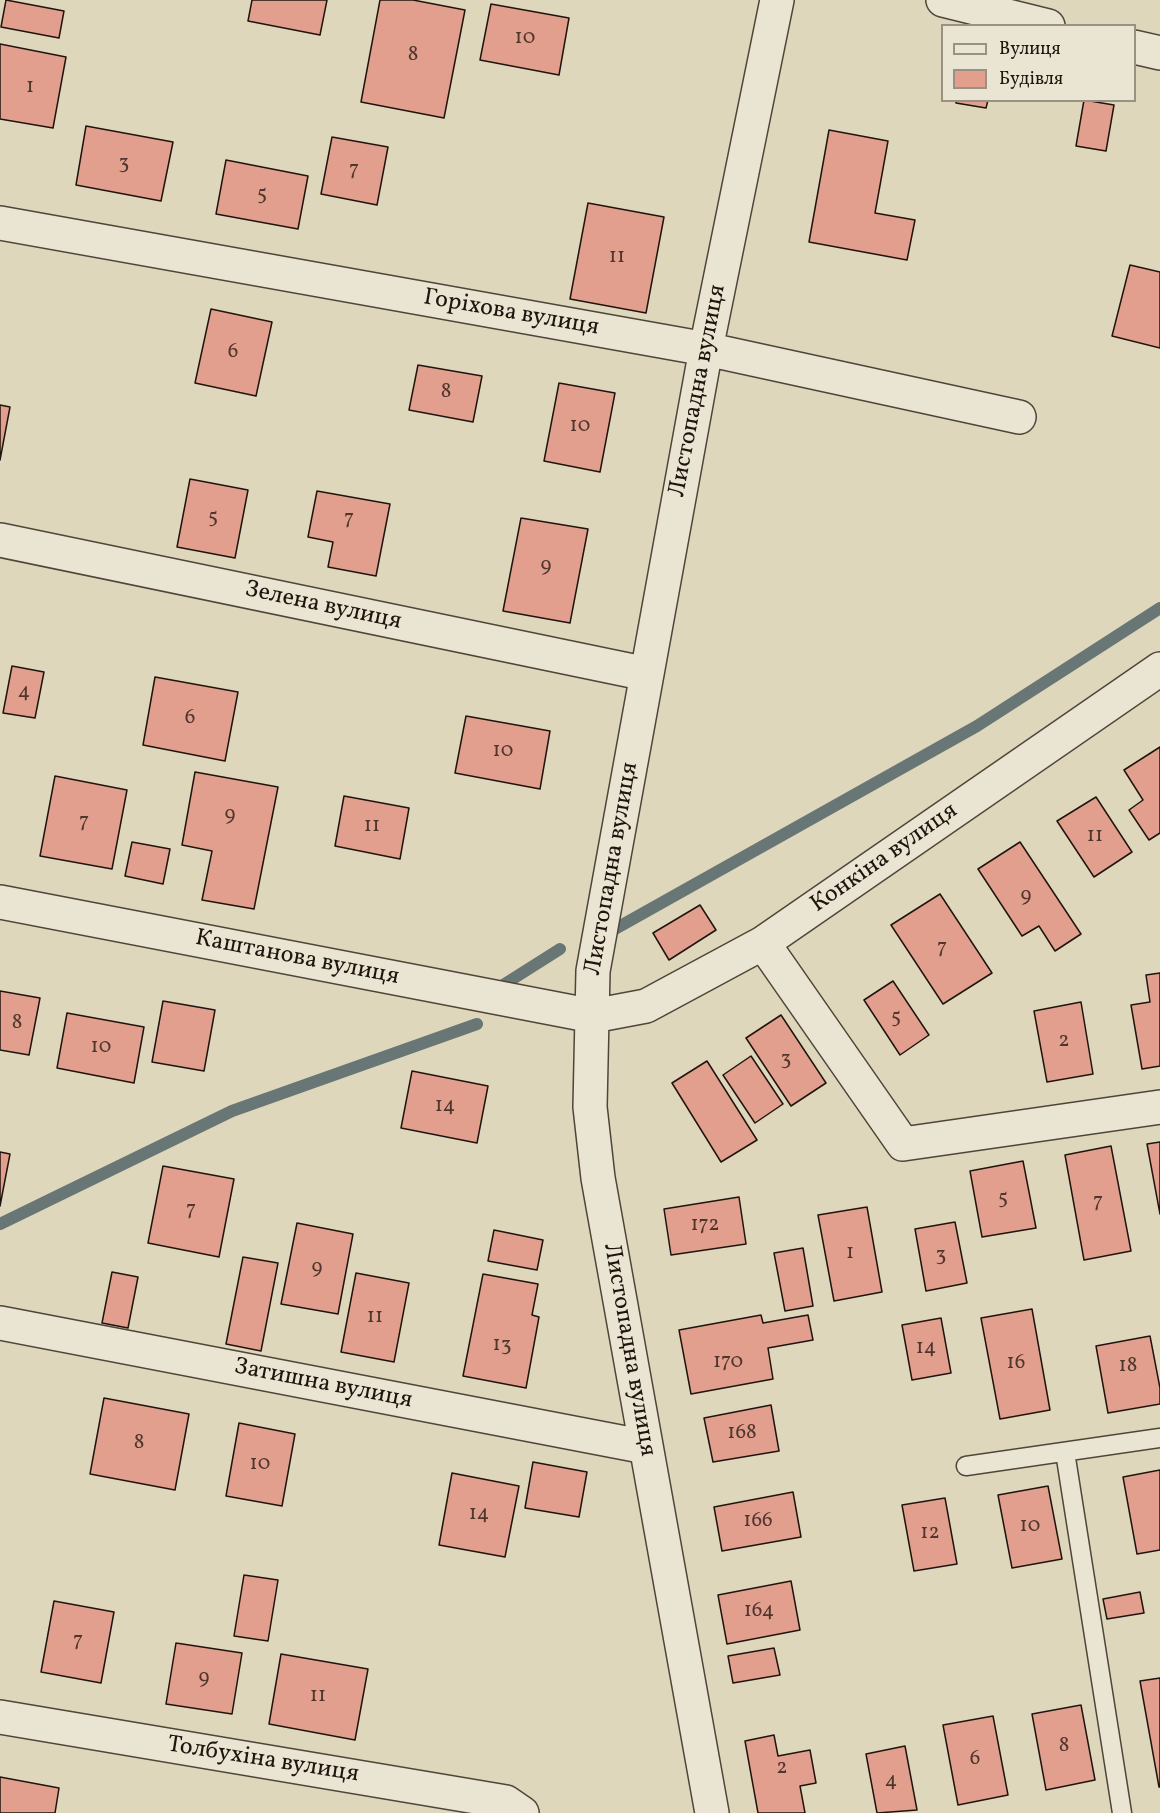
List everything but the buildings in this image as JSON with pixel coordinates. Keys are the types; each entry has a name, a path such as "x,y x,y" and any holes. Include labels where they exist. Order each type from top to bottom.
{"street":[{"name":"Листопадна вулиця","path":"711,1813 597,1178 590,1107 593,971 706,349 777,0"},
{"path":"943,0 1040,24"},
{"path":"1136,47 1160,53"},
{"name":"Горіхова вулиця","path":"0,223 706,349 1019,417"},
{"name":"Зелена вулиця","path":"0,540 647,674"},
{"name":"Конкіна вулиця","path":"593,1016 646,1006 763,943 1160,669"},
{"name":"Каштанова вулиця","path":"0,902 593,1016"},
{"path":"763,943 903,1144 1160,1107"},
{"name":"Затишна вулиця","path":"0,1323 646,1447"},
{"name":"Толбухіна вулиця","path":"0,1717 506,1802 522,1813"}],"lane":[{"path":"966,1466 1160,1438"},
{"path":"1065,1452 1122,1813"}],"waterway":[{"path":"606,934 977,726 1160,608"},
{"path":"500,987 560,949"},
{"path":"0,1224 232,1111 477,1024"}]}
